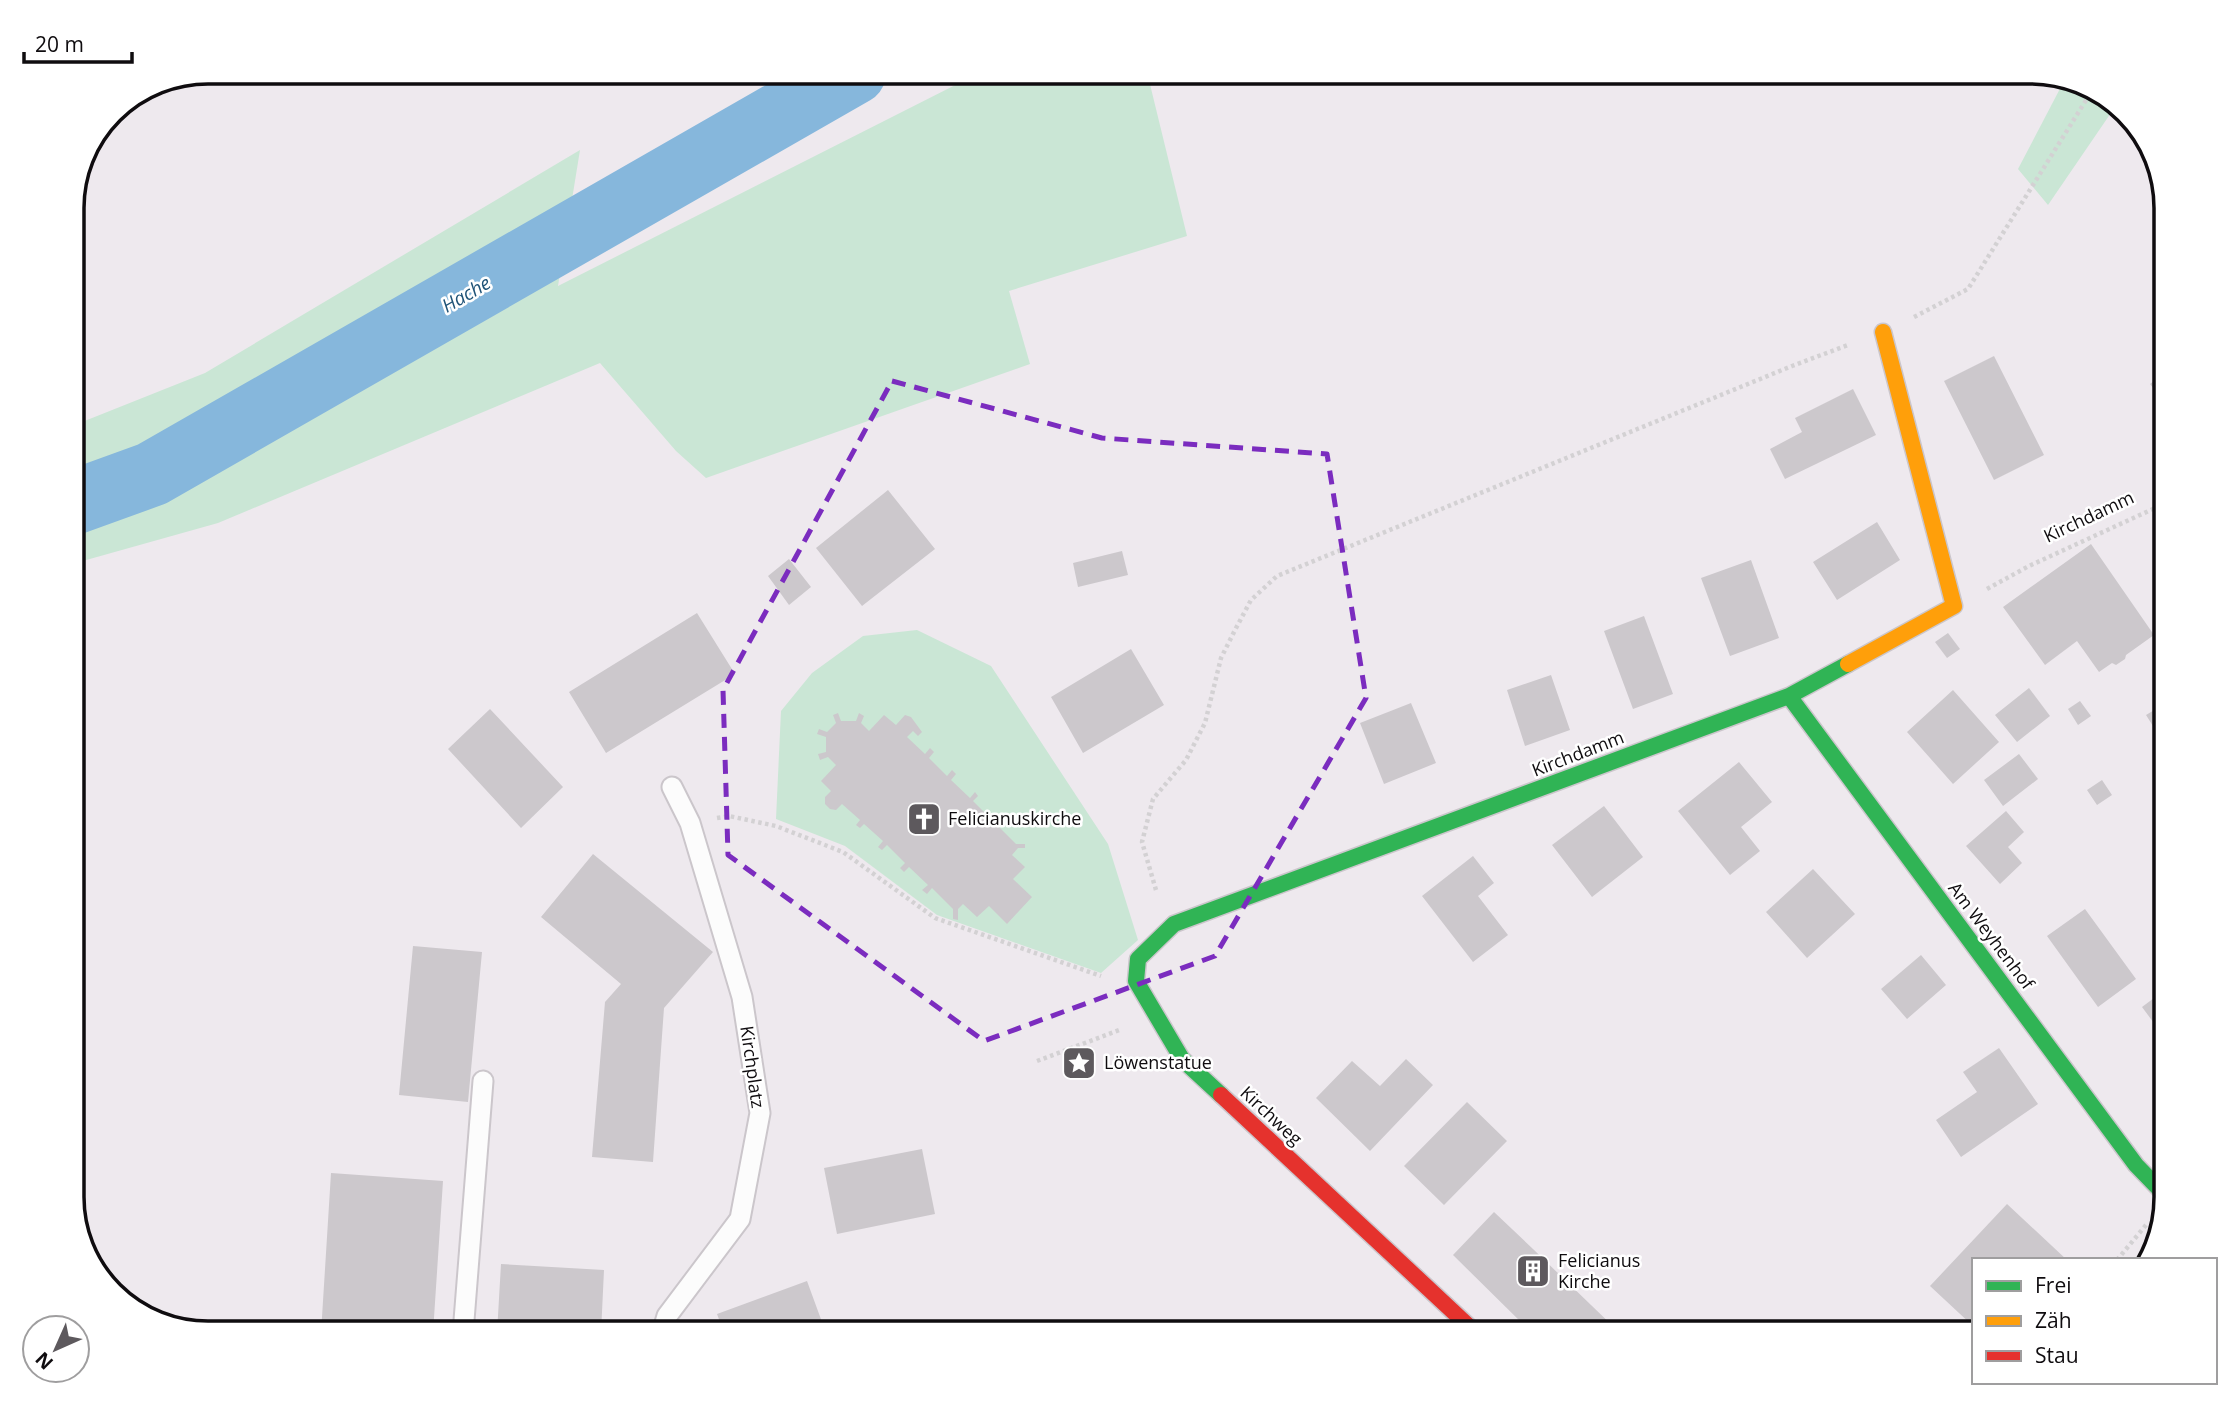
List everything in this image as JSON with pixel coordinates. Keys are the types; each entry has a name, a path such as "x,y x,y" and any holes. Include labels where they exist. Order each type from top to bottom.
{"street":[{"path":"1883,332 1954,606"},
{"name":"Kirchdamm","path":"1167,928 1788,696 1954,606"},
{"name":"Am Weyhenhof","path":"1788,696 2154,1186"},
{"path":"1136,981 1138,959 1167,928"},
{"name":"Kirchweg","path":"1136,981 1182,1059 1463,1321"}],"lane":[{"name":"Kirchplatz","path":"666,1321 740,1219 760,1113 742,998 690,823 672,787"},
{"path":"464,1321 483,1081"}],"path":[{"path":"1167,928 1142,842 1148,814 1153,800 1186,760 1205,723 1221,658 1251,600 1277,576 1792,366 1883,332 1968,289 2087,98"},
{"name":"Kirchdamm","path":"1954,606 2029,566 2154,509"},
{"path":"690,823 729,816 776,826 844,852 935,918 1099,976 1136,981"},
{"path":"1037,1061 1156,1016"},
{"path":"2119,1258 2149,1222"}],"highlighted area":[{"path":"892,381 1102,438 1327,454 1366,698 1215,956 984,1041 728,855 723,690"}],"green space":[{"path":"957,84 1150,84 1187,236 1009,291 1030,364 706,478 676,451 600,363 218,523 84,561 84,421 205,373 580,150 558,286"},
{"path":"2060,88 2078,93 2110,114 2048,205 2018,169"},
{"path":"917,630 991,666 1108,844 1138,940 1101,973 937,915 845,846 776,819 781,711 812,673 863,636"}],"building":[{"path":"1994,356 2044,455 1994,480 1944,381"},
{"path":"1853,389 1876,435 1785,479 1770,449 1802,432 1795,418"},
{"path":"888,490 935,549 862,606 816,548"},
{"path":"1877,522 1900,560 1837,600 1813,562"},
{"path":"2091,544 2154,635 2126,655 2125,659 2116,665 2112,663 2099,672 2077,641 2045,665 2003,607"},
{"path":"1122,551 1128,575 1078,587 1073,563"},
{"path":"789,559 811,587 789,605 768,576"},
{"path":"1751,560 1779,638 1730,656 1701,578"},
{"path":"697,613 735,674 606,753 569,692"},
{"path":"1644,616 1673,694 1633,709 1604,631"},
{"path":"1948,633 1960,649 1947,658 1935,642"},
{"path":"1131,649 1164,705 1083,753 1051,697"},
{"path":"1551,675 1570,730 1525,746 1507,690"},
{"path":"2029,688 2050,716 2017,742 1995,715"},
{"path":"1953,690 1999,742 1953,784 1907,732"},
{"path":"2080,701 2091,716 2078,725 2068,709"},
{"path":"1411,703 1436,763 1384,784 1360,723"},
{"path":"490,709 563,787 521,828 448,749"},
{"path":"2154,710 2154,728 2146,715"},
{"name":"Felicianuskirche","path":"838,713 841,721 856,721 859,713 864,716 861,723 869,731 884,715 896,725 905,715 911,717 922,732 918,736 913,731 907,737 925,754 930,748 934,752 929,758 947,776 952,770 956,774 951,780 970,798 975,792 978,796 973,801 991,819 996,814 1000,818 995,823 1016,844 1025,844 1025,848 1018,848 1012,855 1025,867 1013,879 1032,897 1007,924 989,906 977,917 963,904 958,909 958,920 953,919 953,909 932,888 927,894 922,890 928,885 909,867 904,872 900,868 905,863 887,845 882,850 878,847 883,841 864,824 860,828 856,825 860,820 842,804 836,810 825,804 825,797 831,791 821,781 836,765 828,757 820,760 818,754 826,752 826,737 817,734 819,729 827,732 836,723 833,715"},
{"path":"2019,754 2038,779 2003,806 1984,780"},
{"path":"1739,762 1772,802 1741,827 1760,851 1730,875 1678,811"},
{"path":"2102,780 2112,795 2097,805 2087,790"},
{"path":"1604,806 1643,857 1592,897 1552,845"},
{"path":"2006,811 2024,832 2008,847 2022,863 2000,884 1966,846"},
{"path":"593,854 713,952 664,1008 653,1162 592,1157 605,1002 621,984 541,917"},
{"path":"1473,856 1494,883 1478,896 1508,935 1473,962 1422,896"},
{"path":"1813,869 1855,914 1807,958 1766,912"},
{"path":"2085,909 2136,979 2098,1007 2047,936"},
{"path":"413,946 482,952 468,1102 399,1095"},
{"path":"1921,955 1946,985 1907,1019 1881,989"},
{"path":"2154,998 2154,1023 2142,1007"},
{"path":"1999,1048 2038,1104 1961,1157 1936,1120 1977,1092 1963,1072"},
{"path":"1406,1059 1433,1085 1370,1151 1316,1098 1352,1061 1380,1086"},
{"path":"1467,1102 1507,1141 1444,1205 1404,1166"},
{"path":"922,1149 935,1214 837,1234 824,1168"},
{"path":"331,1173 443,1181 434,1321 322,1321"},
{"path":"2007,1204 2065,1258 1972,1258 1972,1321 1968,1321 1930,1286"},
{"path":"1494,1212 1608,1321 1520,1321 1453,1255"},
{"path":"501,1264 604,1270 602,1321 498,1321"},
{"path":"807,1281 822,1321 720,1321 717,1314"}],"waterway":[{"name":"Hache","path":"84,499 152,474 833,84"}],"traffic: fast":[{"path":"1221,1095 1182,1059 1136,981 1138,959 1174,924 1789,696 1848,664"},
{"path":"1789,696 2136,1165 2154,1184"}],"traffic: slow":[{"path":"1848,664 1954,606 1883,332"}],"traffic: jam":[{"path":"1221,1095 1463,1321"}],"place":[{"name":"Felicianuskirche","path":"924,819"},
{"name":"Löwenstatue","path":"1079,1063"},
{"name":"Felicianus Kirche","path":"1533,1271"}]}
